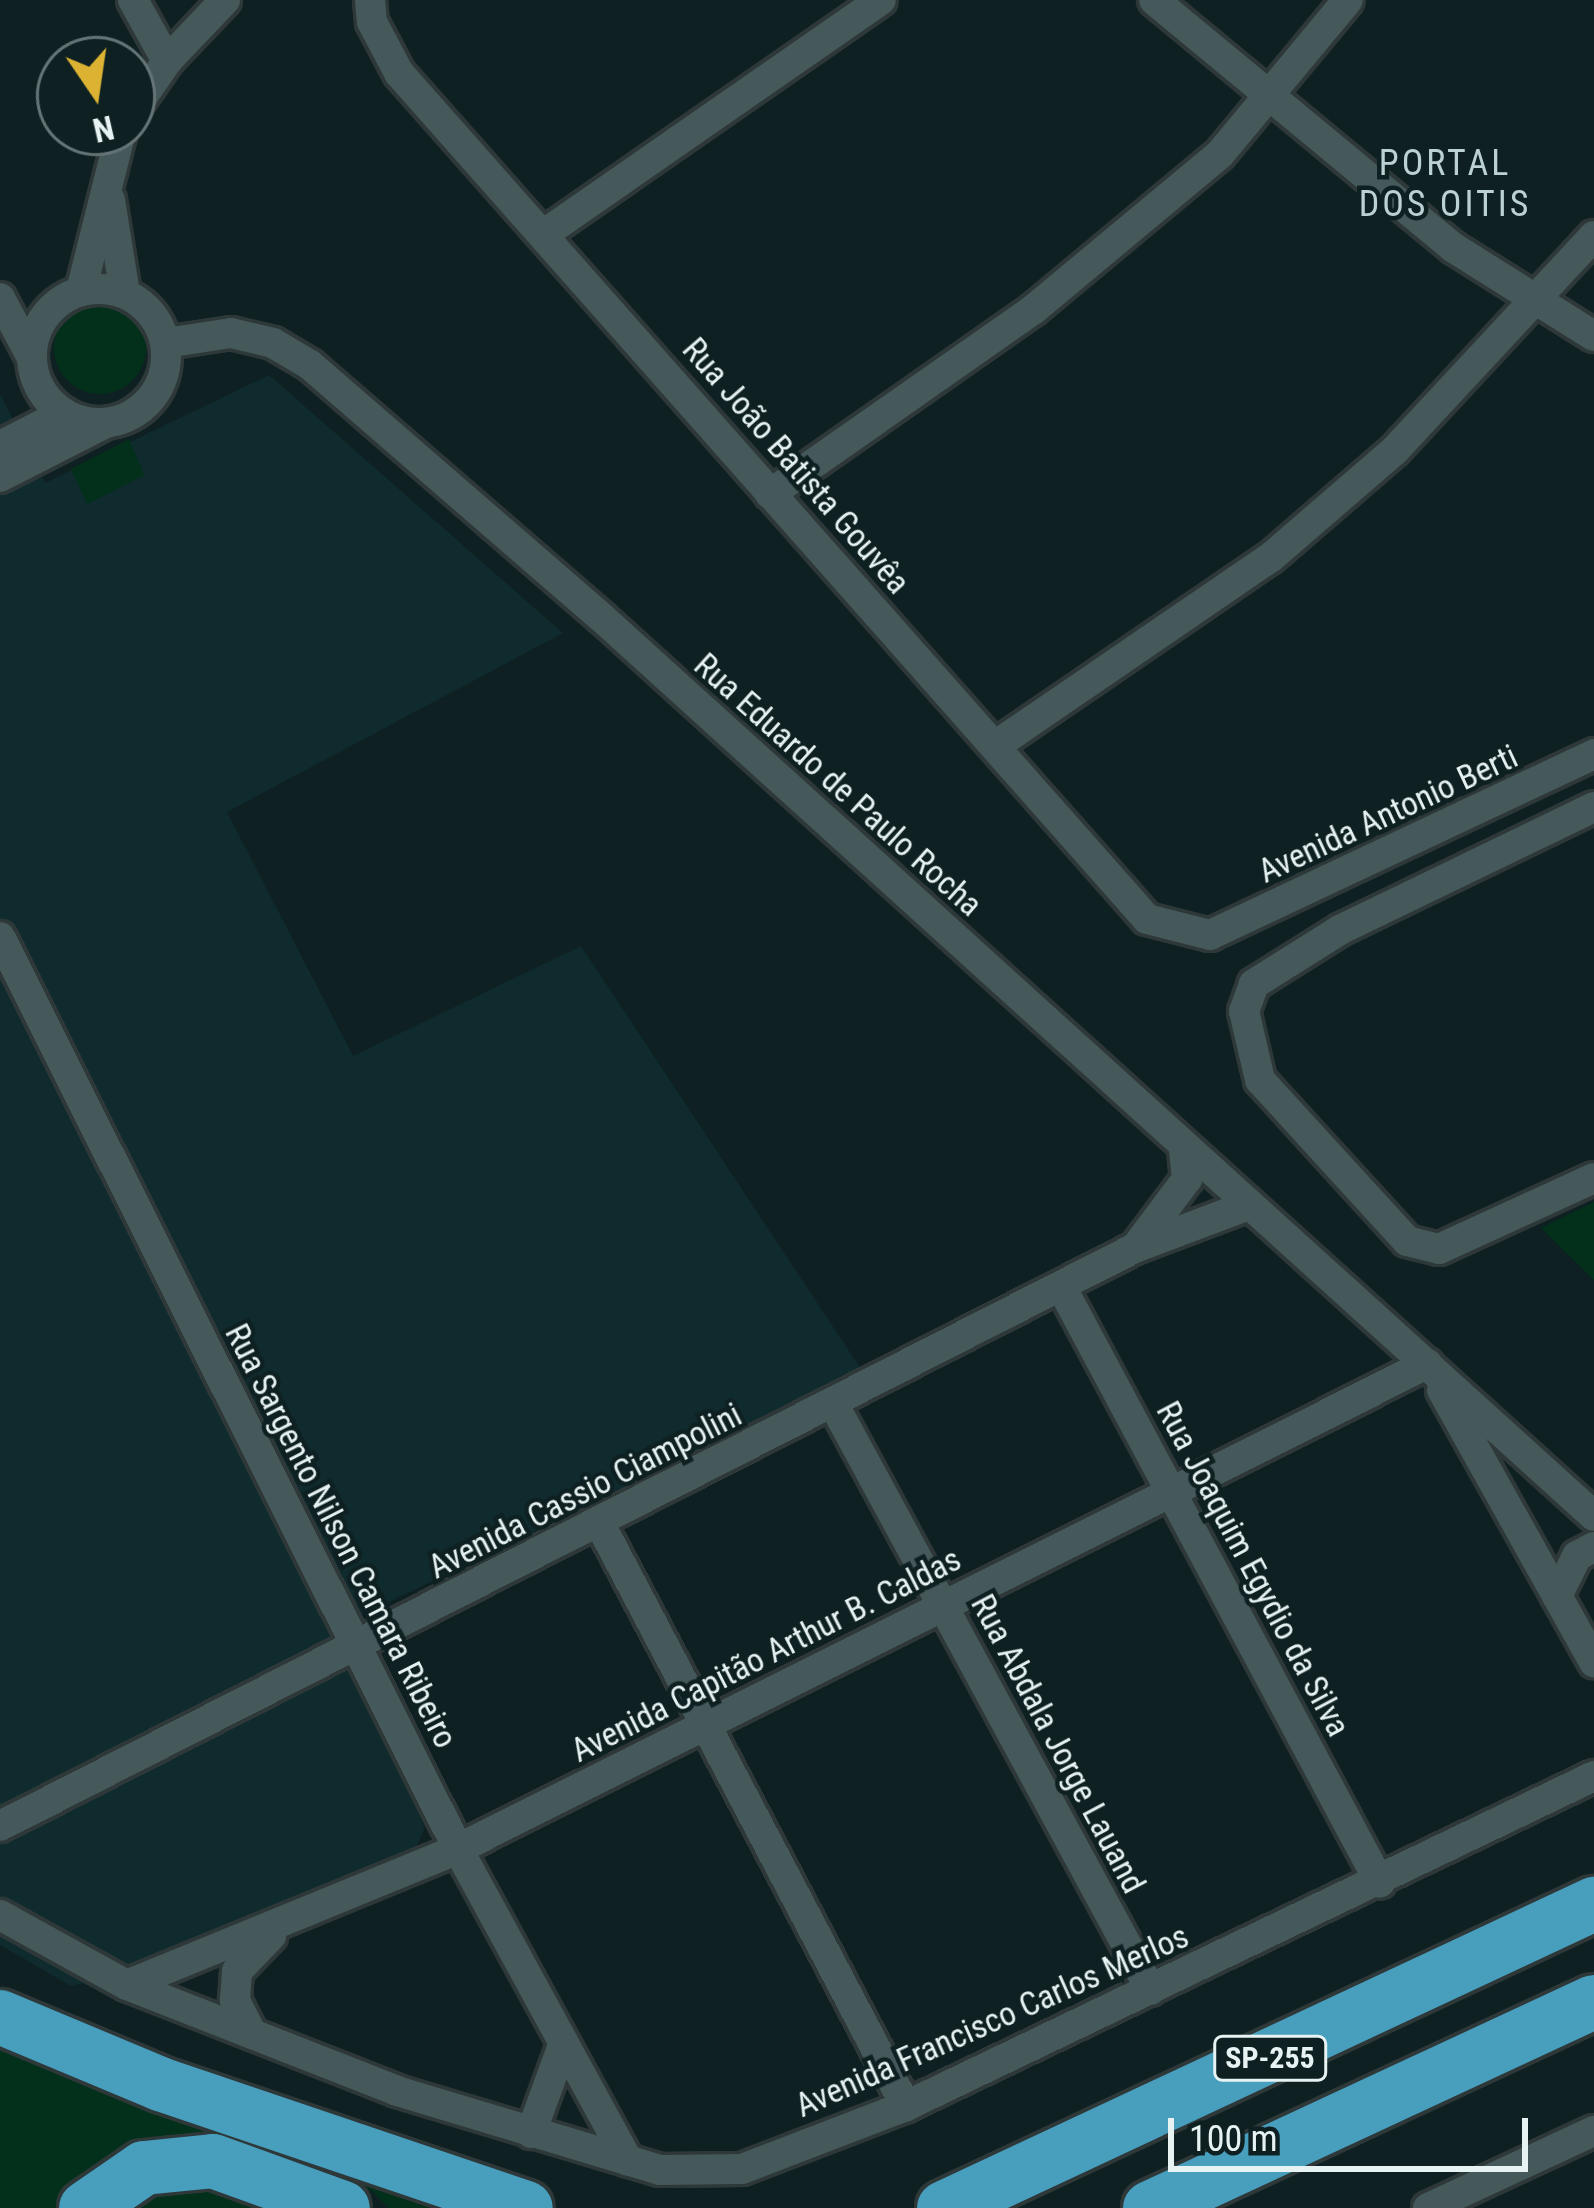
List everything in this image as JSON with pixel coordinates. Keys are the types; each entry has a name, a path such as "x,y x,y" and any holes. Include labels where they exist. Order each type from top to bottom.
{"highway":[{"name":"SP-255","path":"944,2208 1594,1904"},
{"name":"SP-255","path":"1150,2208 1594,2002"},
{"path":"0,2018 160,2084 526,2208"},
{"path":"1196,2208 1395,2097"},
{"path":"916,2208 1057,2156"},
{"path":"86,2208 144,2168 213,2161 343,2208"}],"street":[{"path":"133,0 166,61"},
{"path":"156,76 225,0"},
{"name":"Rua João Batista Gouvêa","path":"370,0 372,22 398,73 1147,919 1210,934"},
{"path":"544,234 881,0"},
{"path":"1154,0 1454,248 1594,336"},
{"path":"770,494 1034,309 1220,154 1348,0"},
{"path":"81,291 115,156"},
{"path":"108,182 125,294"},
{"path":"995,746 1270,558 1395,450 1539,304 1594,236"},
{"path":"0,477 127,417 160,387 166,344 144,305 125,294 81,291 45,316 32,358"},
{"path":"0,298 45,316"},
{"path":"0,298 32,358 47,399 64,413 106,423"},
{"name":"Rua Eduardo de Paulo Rocha","path":"166,344 231,333 310,364 1594,1516"},
{"path":"0,446 64,413"},
{"name":"Avenida Antonio Berti","path":"1210,934 1594,754"},
{"path":"1594,807 1340,930 1254,984 1244,1011 1260,1080 1380,1218 1407,1241 1439,1249 1594,1178"},
{"name":"Rua Sargento Nilson Camara Ribeiro","path":"0,938 458,1849 562,2048 628,2161"},
{"path":"1136,1248 1173,1207 1187,1179 1184,1148"},
{"path":"1136,1248 1249,1205"},
{"name":"Avenida Cassio Ciampolini","path":"0,1826 834,1406 1136,1248"},
{"name":"Rua Joaquim Egydio da Silva","path":"1063,1289 1380,1883"},
{"path":"1427,1364 1594,1661"},
{"name":"Avenida Capitão Arthur B. Caldas","path":"127,1985 458,1849 1427,1364"},
{"name":"Rua Abdala Jorge Lauand","path":"834,1406 1150,1990"},
{"path":"600,1524 907,2106"},
{"path":"1557,1596 1577,1556 1594,1547"},
{"name":"Avenida Francisco Carlos Merlos","path":"0,1915 127,1985 531,2134 660,2170 742,2169 907,2106 1380,1883 1594,1776"},
{"path":"252,2034 236,2000 237,1971 289,1921"},
{"path":"531,2134 562,2048"},
{"path":"1428,2208 1594,2131"}],"shaded area":[{"path":"269,375 563,633 227,812 353,1056 581,946 863,1372 331,1630 425,1827 415,1850 153,1967 71,1986 0,1945 0,394 45,483"}],"green space":[{"path":"100,302 132,316 146,348 132,380 100,394 68,380 54,348 68,316"},
{"path":"129,439 144,475 87,504 71,469"},
{"path":"1594,1202 1594,1280 1541,1228"},
{"path":"0,2034 472,2208 389,2208 371,2190 273,2152 206,2141 78,2208 0,2208"},
{"path":"168,2180 321,2208 120,2208"}],"district":[{"name":"PORTAL DOS OITIS","path":"1445,184"}]}
